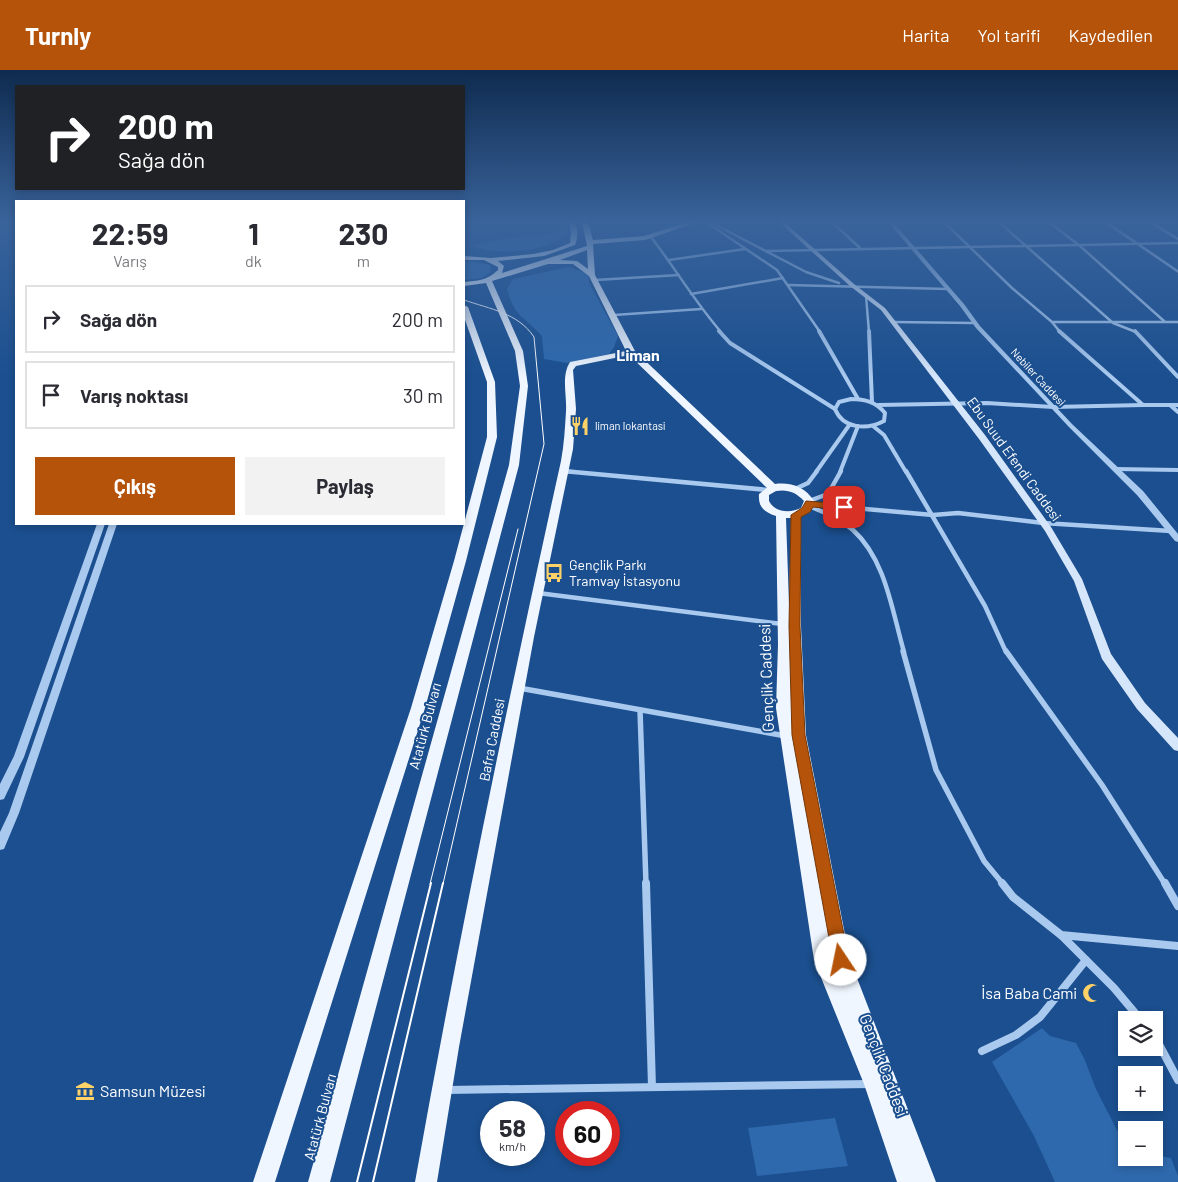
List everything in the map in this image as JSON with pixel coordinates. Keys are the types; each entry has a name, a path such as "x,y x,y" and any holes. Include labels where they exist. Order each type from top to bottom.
{"main road":[{"name":"Atatürk Bulvarı","path":"319,1182 514,465 524,386 519,351 492,283 498,274"},
{"path":"492,283 509,274"},
{"path":"465,284 492,283 509,274"},
{"path":"589,274 593,277"},
{"path":"592,274 631,352 649,371 732,447 770,489"},
{"name":"Ebu Suud Efendi Caddesi","path":"840,274 883,309 956,403 1043,523 1079,581 1106,656 1140,706 1178,746"},
{"name":"Atatürk Bulvarı","path":"264,1182 418,708 460,561 492,436 491,382 465,310"},
{"name":"Bafra Caddesi","path":"426,1182 518,688 568,449 571,409 569,370 574,364 631,352"},
{"path":"780,486 795,489 806,497 801,508 768,508 764,503 764,494 770,489 780,486"},
{"name":"Gençlik Caddesi","path":"801,508 783,624 783,708 786,736 823,960 874,1084 908,1182"},
{"name":"Gençlik Caddesi","path":"801,508 794,626 798,735 841,960 862,1022 925,1182"}],"street":[{"path":"780,274 822,335 858,399"},
{"path":"809,274 820,279 852,285"},
{"name":"Nebiler Caddesi","path":"936,274 975,323 1053,407 1140,494 1178,539"},
{"path":"998,274 1052,322 1063,336 1143,406"},
{"path":"1059,274 1113,323 1134,330 1178,377"},
{"path":"1111,274 1164,321"},
{"path":"593,277 679,275 701,309 730,343 834,409 838,417 850,424 873,426 880,424 886,418 885,413 878,405 858,399 839,402 834,409"},
{"path":"691,294 783,278"},
{"path":"788,285 948,288"},
{"path":"866,296 870,329 872,402"},
{"path":"614,315 701,309"},
{"path":"893,322 975,323"},
{"path":"1052,322 1178,322"},
{"path":"878,405 956,403 1053,407 1178,405"},
{"path":"1169,405 1178,412"},
{"path":"795,489 808,483 850,424"},
{"path":"801,508 828,494 841,470 858,426"},
{"path":"873,426 884,436 933,514 985,606 1006,652 1102,785 1178,906"},
{"path":"1115,469 1178,470"},
{"path":"563,471 770,489"},
{"path":"801,508 933,514 958,513 1043,523 1171,531"},
{"path":"801,508 836,517 851,527 866,544 881,570 936,770 984,862 1013,897 1060,935 1133,1011"},
{"path":"0,795 19,757 101,525"},
{"path":"0,845 14,813 113,525"},
{"path":"538,593 783,624"},
{"path":"518,688 786,736"},
{"path":"640,710 652,1087"},
{"path":"1060,935 1178,946"},
{"path":"982,1051 1016,1035 1040,1017 1086,960"},
{"path":"1163,1052 1178,1080"},
{"path":"442,1090 874,1084"}],"shaded area":[{"path":"465,274 488,274 482,278 465,280"},
{"path":"537,274 588,274 589,283 618,336 609,354 567,363 544,359 542,336 520,316 510,298 507,289 513,279"},
{"path":"1042,1028 1050,1036 1076,1043 1118,1132 1118,1166 1163,1166 1163,1157 1171,1158 1178,1176 1178,1182 1055,1182 1034,1136 992,1062"},
{"path":"835,1118 848,1166 757,1176 748,1128"}],"tram line":[{"path":"443,884 544,444 534,337 520,322 512,317 465,300"},
{"path":"430,884 518,529"},
{"path":"357,1182 431,883"},
{"path":"373,1182 443,883"}],"place":[{"name":"liman lokantasi","path":"580,426"},
{"name":"Gençlik Parkı Tramvay İstasyonu","path":"554,573"},
{"name":"İsa Baba Cami","path":"1092,993"},
{"name":"Samsun Müzesi","path":"85,1091"}],"district":[{"name":"Liman","path":"638,355"}],"route":[{"path":"841,960 798,735 794,626 796,515 802,514 809,504 844,507"}]}
